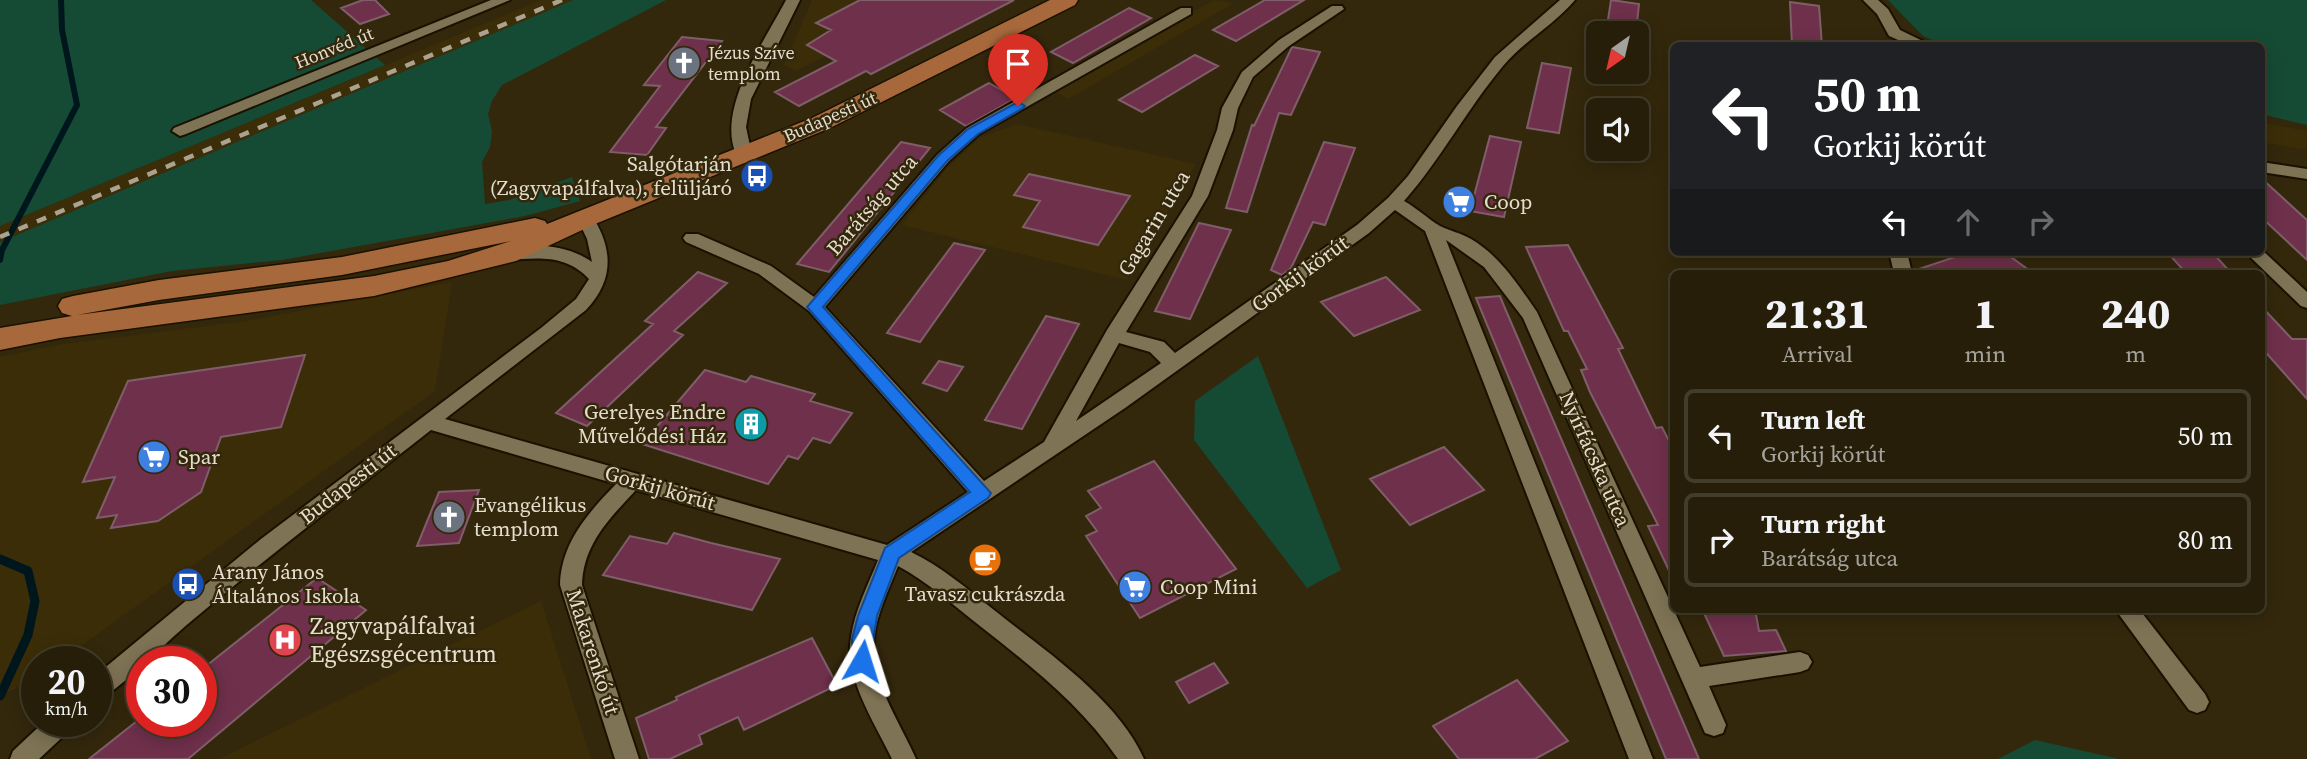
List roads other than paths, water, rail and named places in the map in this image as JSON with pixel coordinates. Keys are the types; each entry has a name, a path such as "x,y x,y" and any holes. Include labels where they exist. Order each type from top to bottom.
{"main road":[{"name":"Budapesti út","path":"258,291 374,286 506,254 585,218 744,155 893,89 1067,0"},
{"path":"0,339 140,317 416,253 585,218"},
{"path":"0,319 159,290 258,291"}],"street":[{"name":"Honvéd út","path":"180,131 503,0"},
{"path":"744,155 738,127 743,99 793,0"},
{"name":"Gorkij körút","path":"892,553 1174,365 1363,229 1395,202 1414,180 1462,108 1500,60 1567,0"},
{"path":"1870,0 1883,12 1892,39"},
{"name":"Gagarin utca","path":"1051,448 1114,335 1200,195 1221,142 1230,108 1247,75 1284,43 1337,9"},
{"name":"Barátság utca","path":"815,307 943,158 973,131 1186,11"},
{"path":"2265,168 2307,174"},
{"name":"Nyírfácska utca","path":"1395,202 1420,217 1433,229 1459,237 1495,265 1531,316 1713,725"},
{"path":"585,218 601,248 598,278"},
{"path":"1433,229 1641,759"},
{"path":"692,238 765,271 815,307 982,493"},
{"name":"Budapesti út","path":"112,676 192,609 429,422 541,338 585,300 598,278 588,265 554,251 506,254"},
{"path":"2258,256 2307,302"},
{"path":"1114,335 1157,347 1174,365"},
{"name":"Gorkij körút","path":"429,422 892,553 930,575 1070,684 1102,718 1132,759"},
{"name":"Makarenkó út","path":"627,759 571,585 570,571 588,533 632,480"},
{"path":"892,553 867,616 862,639 862,661 869,683 904,759"},
{"path":"2129,613 2197,702"},
{"path":"1693,678 1800,662"},
{"path":"27,754 45,737"}],"waterway":[{"path":"0,260 2,250 77,105 62,30 61,0"},
{"path":"0,559 28,571 35,601 28,635 0,696"}],"railway":[{"path":"0,237 562,0"}],"place":[{"name":"Jézus Szíve templom","path":"684,63"},
{"name":"Salgótarján (Zagyvapálfalva), felüljáró","path":"757,176"},
{"name":"Coop","path":"1459,202"},
{"name":"Gerelyes Endre Művelődési Ház","path":"751,424"},
{"name":"Spar","path":"154,457"},
{"name":"Evangélikus templom","path":"449,517"},
{"name":"Tavasz cukrászda","path":"985,560"},
{"name":"Arany János Általános Iskola","path":"188,584"},
{"name":"Coop Mini","path":"1135,587"},
{"name":"Zagyvapálfalvai Egészsgécentrum","path":"285,640"}]}
